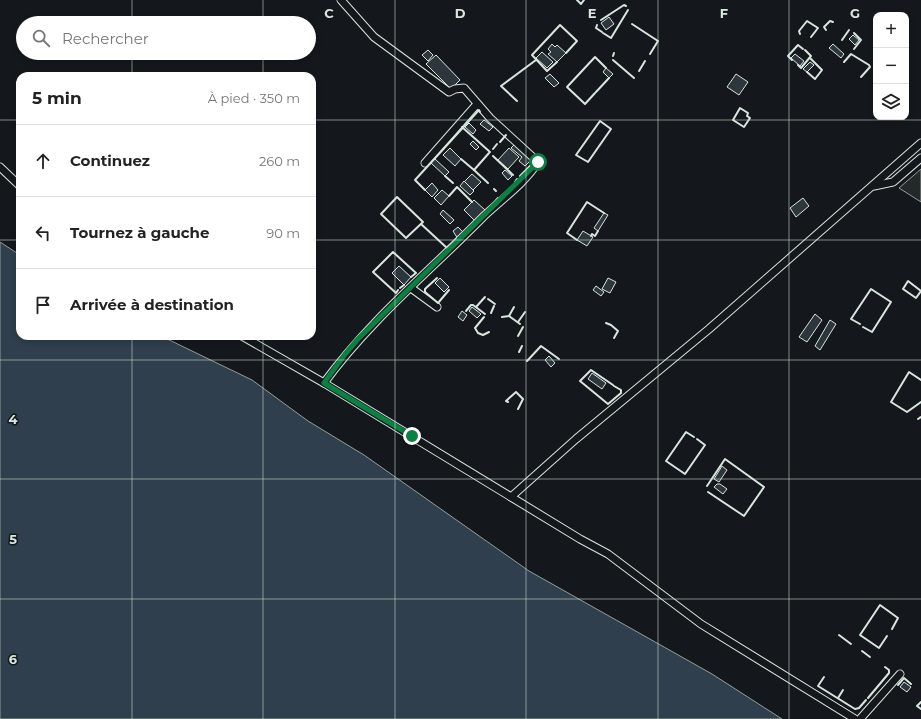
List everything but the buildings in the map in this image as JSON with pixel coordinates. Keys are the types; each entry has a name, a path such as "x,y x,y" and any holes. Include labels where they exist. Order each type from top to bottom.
{"street":[{"path":"324,383 352,346 538,162 477,104 464,88 455,89 449,92 374,37 341,0"},
{"path":"425,162 477,104"},
{"path":"511,497 559,454 709,329 921,143"},
{"path":"872,187 893,182 921,158"},
{"path":"0,167 16,182"},
{"path":"411,288 437,307"},
{"path":"249,340 324,383 580,539 608,554 686,614 854,719"},
{"path":"860,719 900,674"}],"shaded area":[{"path":"921,169 921,202 899,188"}],"water":[{"path":"0,242 16,252 16,340 169,340 252,380 308,421 364,455 529,571 712,674 782,719 0,719"}],"wall":[{"path":"577,0 581,4 584,0"},
{"path":"601,20 624,5 626,6"},
{"path":"603,33 611,38 628,10"},
{"path":"800,34 799,31 807,21 818,28 811,37"},
{"path":"826,30 824,27 830,21 833,22"},
{"path":"632,24 658,41 650,54"},
{"path":"557,62 547,71 532,55 560,25 577,41 566,53"},
{"path":"597,25 596,28 602,32"},
{"path":"842,40 849,30"},
{"path":"854,33 861,40 854,49"},
{"path":"792,60 788,56 798,45 803,49"},
{"path":"798,65 801,68 811,56 805,50"},
{"path":"844,62 851,54 869,65 870,67 861,77"},
{"path":"595,93 585,104 567,87 595,57 606,68"},
{"path":"807,72 815,79 822,70 810,58"},
{"path":"517,101 501,86 536,60"},
{"path":"613,60 634,78"},
{"path":"639,71 645,61"},
{"path":"596,92 609,78"},
{"path":"740,108 748,113 747,116 750,118 744,127 733,120 740,108"},
{"path":"425,190 415,180 479,110 480,112"},
{"path":"600,121 611,129 588,162 576,155 600,121"},
{"path":"462,127 490,152"},
{"path":"500,142 506,135"},
{"path":"493,149 497,144"},
{"path":"461,159 474,170 489,153"},
{"path":"493,156 513,175"},
{"path":"520,176 533,163"},
{"path":"474,170 488,183"},
{"path":"445,176 453,183"},
{"path":"449,196 457,187 472,202"},
{"path":"397,197 423,222 406,238 381,214 397,197"},
{"path":"493,204 498,198"},
{"path":"577,240 567,233 587,202 604,213"},
{"path":"421,224 447,248 457,239"},
{"path":"591,236 592,234 595,236 598,231"},
{"path":"398,290 396,293 373,272 393,252 416,273 411,277"},
{"path":"437,278 425,289 425,292 438,303 449,290"},
{"path":"908,281 921,291 916,298 903,289 908,281"},
{"path":"400,288 404,285"},
{"path":"860,324 851,319 871,289 891,302 872,332 863,327"},
{"path":"476,307 485,297"},
{"path":"488,299 495,304"},
{"path":"466,311 471,305 473,305 485,314"},
{"path":"491,313 494,306"},
{"path":"502,317 509,316 514,307"},
{"path":"518,322 525,312"},
{"path":"509,316 520,324"},
{"path":"484,317 475,328 478,333 483,335 489,332"},
{"path":"606,323 618,331 614,338"},
{"path":"518,336 523,327"},
{"path":"519,352 522,346"},
{"path":"527,361 541,346 559,359"},
{"path":"613,385 591,370 580,381 608,404 621,393 621,390 614,386"},
{"path":"921,380 909,372 891,402 907,412 921,402"},
{"path":"508,402 506,401 516,392 523,399 518,409"},
{"path":"694,437 686,432 666,461 685,474 705,445 697,439"},
{"path":"707,486 725,459 764,487 744,516 708,492"},
{"path":"887,636 879,648 860,635 880,605 898,618 892,629"},
{"path":"839,635 851,644"},
{"path":"862,651 870,657"},
{"path":"868,698 889,673 889,670 885,667"},
{"path":"824,677 818,686 855,709 859,708 866,700"},
{"path":"898,685 904,678 911,684"},
{"path":"838,698 843,690"},
{"path":"921,702 917,706 921,709"}],"route":[{"path":"412,436 324,383 358,339 529,174 536,167 538,162"}]}
